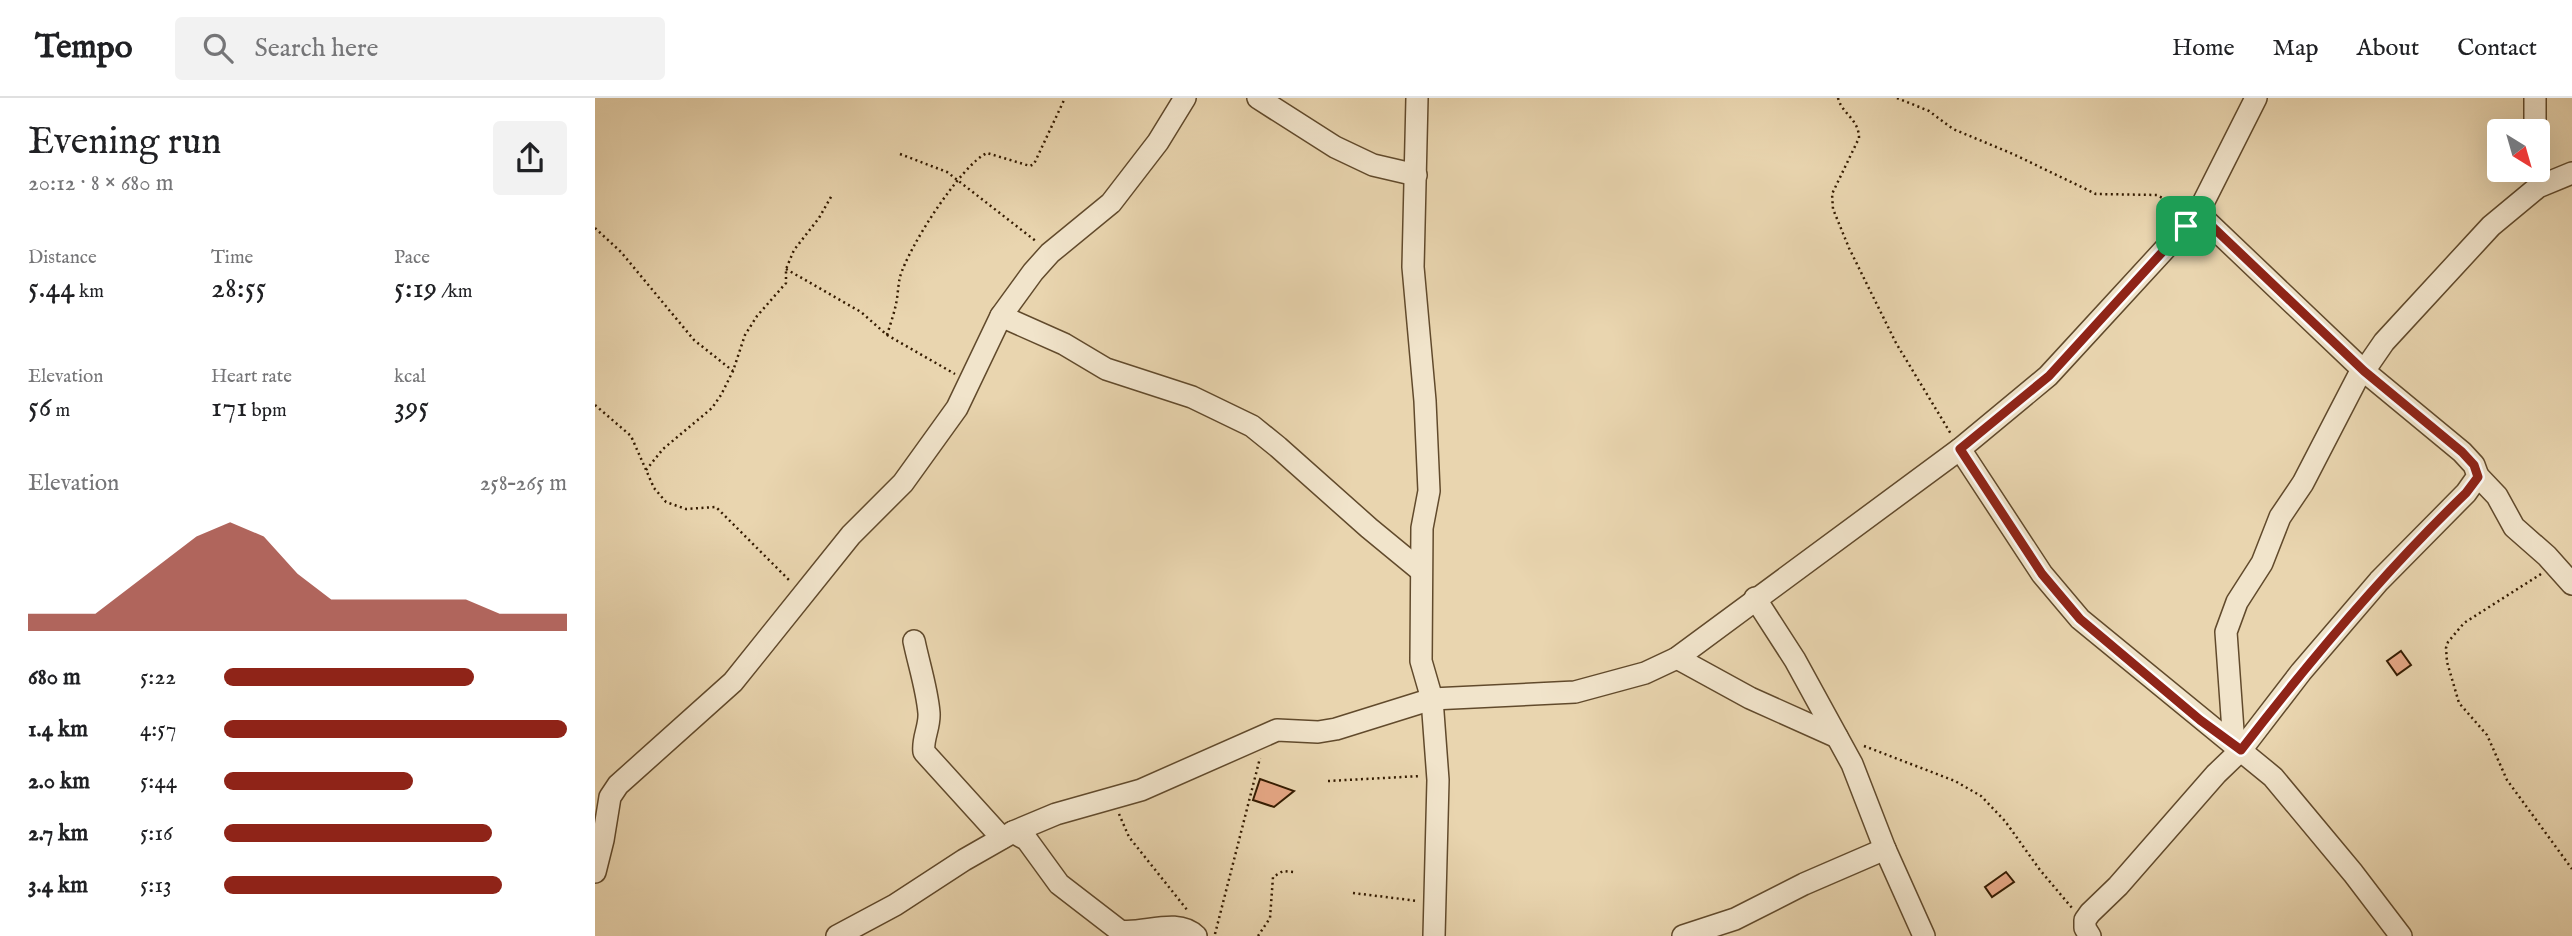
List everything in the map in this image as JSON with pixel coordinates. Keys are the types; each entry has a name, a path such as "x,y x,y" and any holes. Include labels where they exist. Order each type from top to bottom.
{"street":[{"path":"595,872 610,797 618,785 733,682 851,535 903,483 957,408 1001,316 1033,272 1050,253 1111,204 1158,142 1185,98"},
{"path":"1258,98 1348,153 1373,165 1416,175"},
{"path":"1417,98 1413,267 1425,401 1429,491 1422,528 1420,570 1421,661 1432,699 1438,776 1434,936"},
{"path":"837,936 895,905 1007,835 1056,814 1110,801 1184,773 1277,730 1318,732 1336,729 1432,699 1575,692 1645,673 1677,657 1960,449 2049,376 2192,219 2256,98"},
{"path":"2535,98 2535,119"},
{"path":"2550,176 2572,173"},
{"path":"2237,748 2227,632 2237,602 2262,564 2280,517 2303,482 2363,370 2384,342 2533,182"},
{"path":"2192,219 2363,370 2462,452 2474,465 2478,477 2497,496 2514,527 2572,584"},
{"path":"1001,316 1064,344 1106,369 1192,397 1252,426 1420,570"},
{"path":"1960,449 2042,574 2080,619 2273,777 2353,873 2401,936"},
{"path":"2087,928 2379,581 2466,493 2478,477"},
{"path":"1755,598 1794,660 1852,764 1885,849 1924,936"},
{"path":"914,641 929,710 924,752 1007,835 1027,840 1059,884 1120,931 1186,929 1201,935"},
{"path":"1677,657 1750,698 1837,737"},
{"path":"1683,936 1739,928 1804,884 1885,849"}],"path":[{"path":"887,335 901,276 909,256 923,229 958,180 978,158 987,153 1033,165 1065,98"},
{"path":"1838,98 1840,105 1859,128 1859,138 1832,194 1833,209 1896,343 1960,449"},
{"path":"1897,98 1929,111 1953,129 2096,194 2157,195 2192,219"},
{"path":"900,154 947,172 1050,253"},
{"path":"646,470 663,449 712,408 733,371 745,335 757,316 786,283 786,269 794,250 819,218 832,195"},
{"path":"595,228 621,252 694,340 733,371"},
{"path":"786,269 861,312 887,335 948,371 971,380"},
{"path":"595,405 631,436 658,495 672,506 686,509 712,506 719,509 802,593"},
{"path":"2556,566 2464,623 2446,648 2447,662 2459,703 2487,735 2507,780 2572,869"},
{"path":"1110,801 1129,838 1189,913 1201,935 1217,919 1231,879 1238,838 1266,734"},
{"path":"1837,737 1955,781 1981,796 2004,821 2087,928"},
{"path":"1328,781 1400,775 1438,776"},
{"path":"1258,936 1270,918 1273,877 1283,871 1294,872"},
{"path":"1353,892 1435,904"}],"building":[{"path":"2401,651 2411,665 2397,675 2387,661"},
{"path":"1260,779 1294,791 1274,807 1253,800"},
{"path":"2006,872 2014,882 1992,897 1985,887"}],"route":[{"path":"2198,213 2364,371 2462,452 2474,465 2478,477 2466,493 2379,581 2301,672 2241,750 2200,720 2080,619 2042,574 1960,449 2049,376 2186,226 2198,213"}]}
